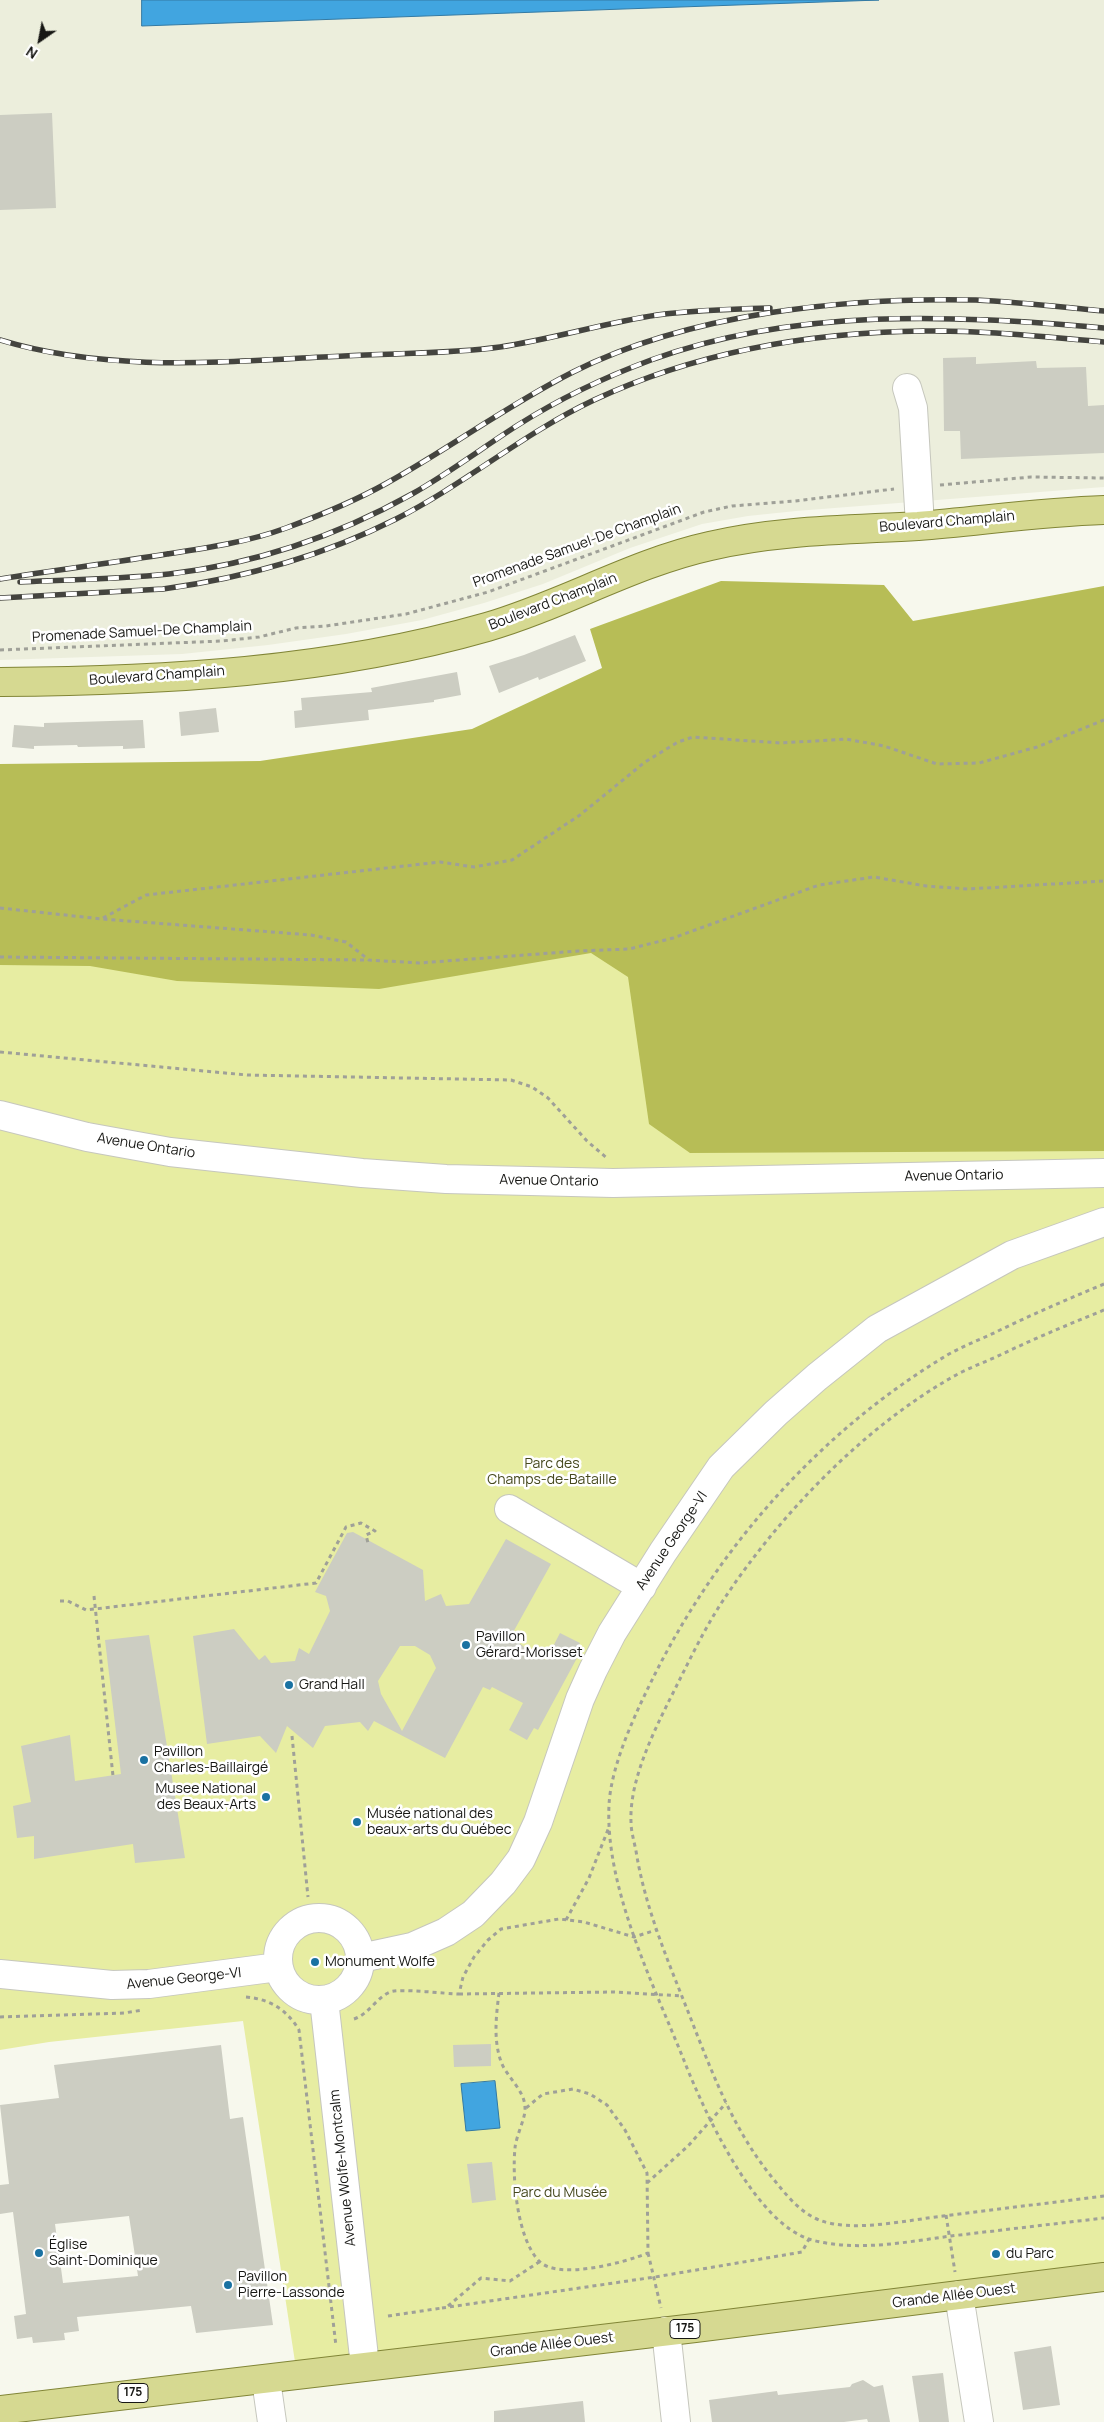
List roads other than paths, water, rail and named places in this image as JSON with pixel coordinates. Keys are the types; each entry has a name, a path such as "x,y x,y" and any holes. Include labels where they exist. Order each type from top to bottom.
{"main road":[{"name":"Boulevard Champlain","path":"0,682 184,676 272,668 352,656 426,643 489,626 553,604 656,562 709,546 800,533 1104,510"},
{"name":"Grande Allée Ouest","path":"0,2410 100,2397 266,2380 365,2366 666,2331 1104,2276"}],"street":[{"path":"908,388 914,408 920,525"},
{"name":"Avenue Ontario","path":"0,1115 87,1137 199,1155 362,1173 446,1179 614,1183 1104,1173"},
{"name":"Avenue George-VI","path":"361,1958 412,1947 446,1932 473,1914 502,1884 521,1859 538,1822 593,1670 612,1633 663,1552 722,1468 817,1377 877,1329 1012,1255 1104,1222"},
{"path":"510,1509 642,1587"},
{"path":"310,1918 332,1919 348,1928 358,1942 361,1958 356,1978 343,1993 324,2000 308,2000 295,1993 284,1982 278,1967 278,1949 282,1938 297,1923 310,1918"},
{"name":"Avenue George-VI","path":"0,1974 112,1986 149,1984 278,1967"},
{"name":"Avenue Wolfe-Montcalm","path":"324,2000 365,2366"},
{"path":"959,2295 978,2422"},
{"path":"666,2331 676,2422"},
{"path":"266,2380 272,2422"}],"water":[{"path":"142,0 879,0 142,26"},
{"path":"495,2081 500,2128 466,2131 461,2084"}],"railway":[{"path":"0,579 212,547 242,541 286,528 363,496 387,483 434,456 525,398 573,372 619,352 667,335 718,322 822,306 926,300 976,300 1104,311"},
{"path":"0,340 42,351 85,358 171,363 214,362 481,349 520,344 657,315 727,309 770,308"},
{"path":"20,582 169,574 232,563 294,546 354,523 412,494 518,425 583,389 651,360 706,343 762,331 818,323 875,319 990,320 1104,328"},
{"path":"0,598 163,589 223,579 312,555 396,519 446,490 543,428 594,400 633,383 714,357 797,341 839,335 882,332 924,331 1014,334 1104,342"}],"place":[{"name":"Pavillon Gérard-Morisset","path":"466,1645"},
{"name":"Grand Hall","path":"289,1685"},
{"name":"Pavillon Charles-Baillairgé","path":"144,1760"},
{"name":"Musee National des Beaux-Arts","path":"266,1797"},
{"name":"Musée national des beaux-arts du Québec","path":"357,1822"},
{"name":"Monument Wolfe","path":"315,1962"},
{"name":"Église Saint-Dominique","path":"39,2253"},
{"name":"du Parc","path":"996,2254"},
{"name":"Pavillon Pierre-Lassonde","path":"228,2285"}],"park label":[{"name":"Parc des Champs-de-Bataille","path":"552,1472"},
{"name":"Parc du Musée","path":"560,2193"}]}
